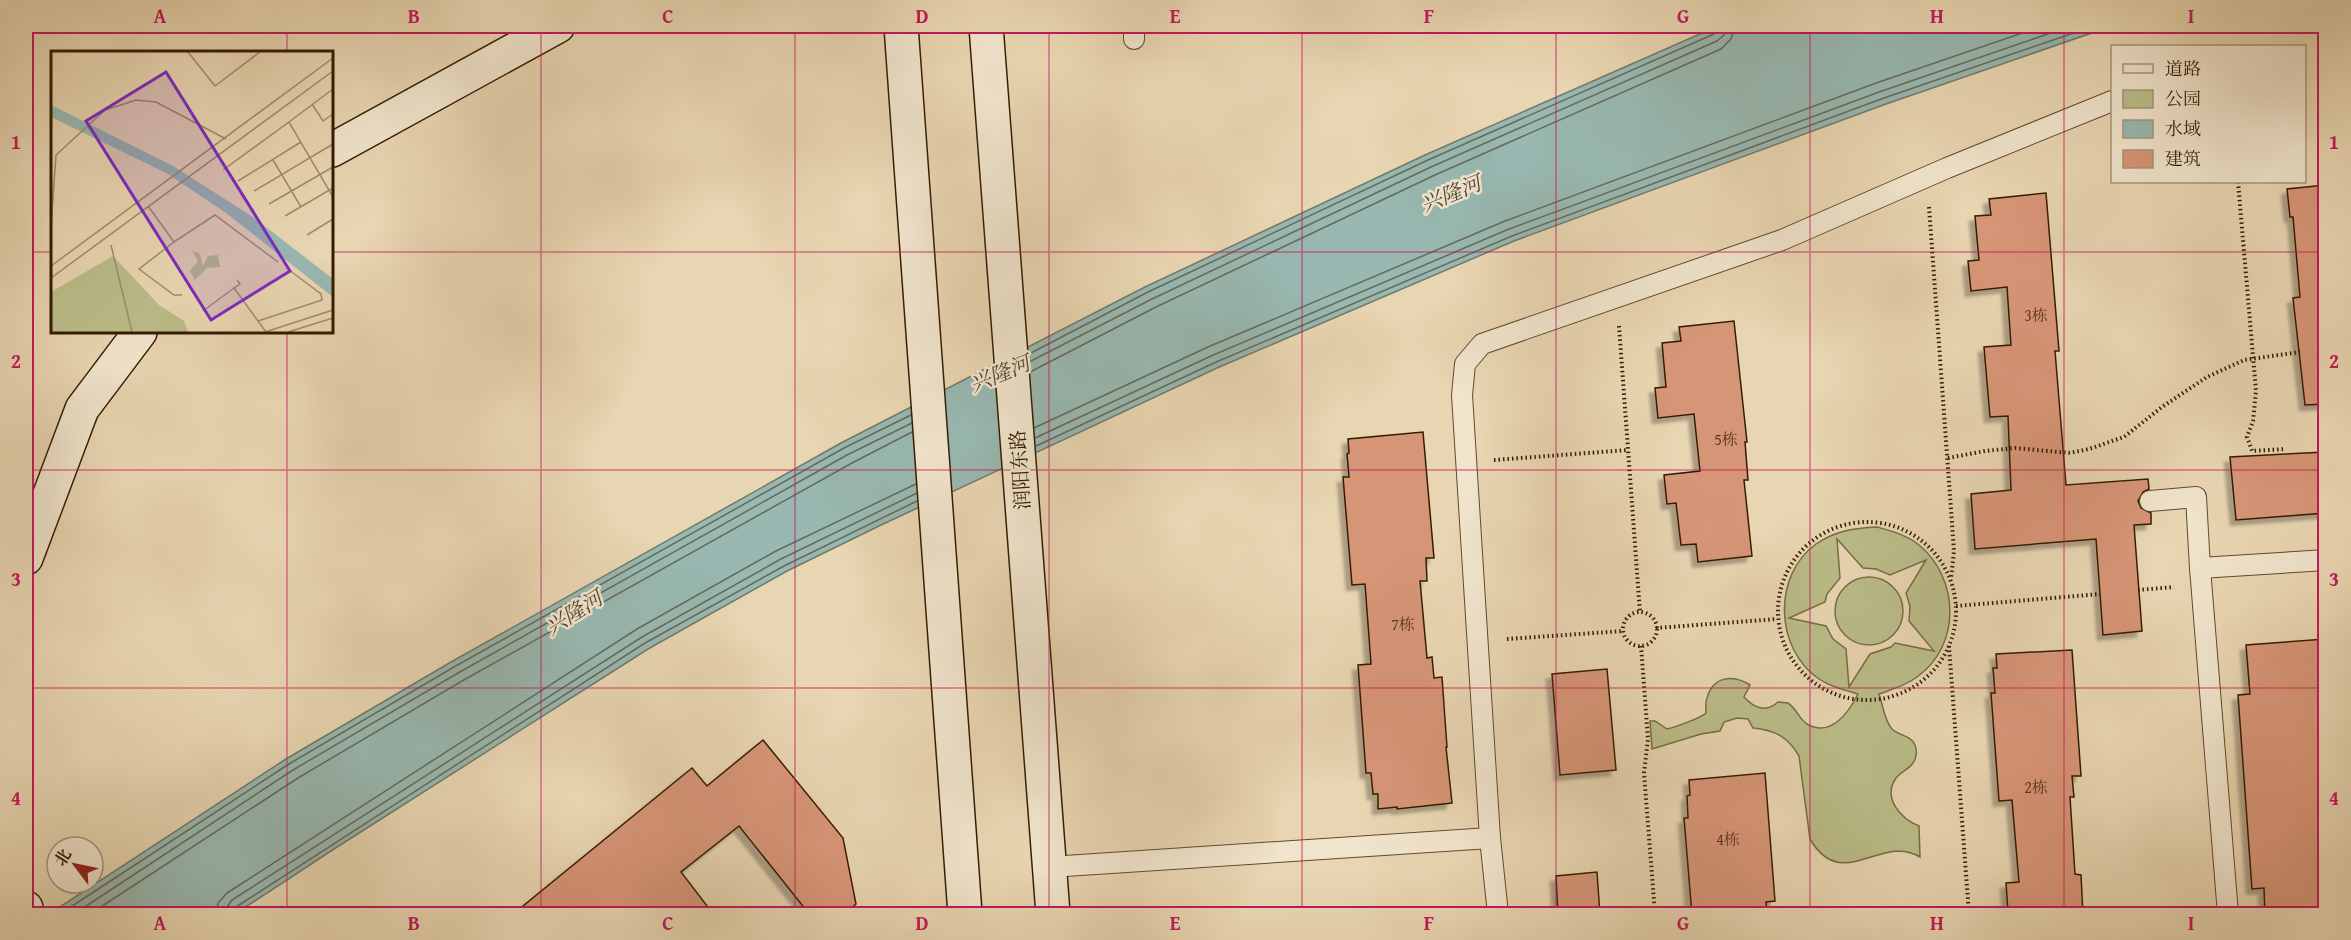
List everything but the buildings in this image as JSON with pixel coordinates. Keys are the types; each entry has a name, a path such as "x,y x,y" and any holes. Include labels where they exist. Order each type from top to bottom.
{"main road":[{"path":"333,149 558,26"},
{"path":"901,26 965,915"},
{"name":"润阳东路","path":"986,26 1053,915"},
{"path":"26,558 81,409 139,333"},
{"path":"26,908 26,915"}],"lane":[{"path":"1498,915 1490,838 1462,395 1465,364 1482,344 1782,240 2111,100"},
{"path":"2150,501 2196,497 2228,915"},
{"path":"2200,568 2325,560"},
{"path":"1050,867 1490,838"}],"path":[{"path":"1927,178 1954,551 1951,580"},
{"path":"2238,183 2256,404 2247,437 2252,451 2285,449"},
{"path":"1617,298 1640,613"},
{"path":"1948,458 1985,450 2015,448 2070,453 2089,449 2124,437 2162,407 2207,377 2253,357 2300,352"},
{"path":"1467,462 1628,450"},
{"path":"1862,521 1886,523 1908,531 1927,544 1941,560 1951,580 1956,606 1955,624 1949,645 1938,665 1922,681 1902,693 1879,700 1854,700 1831,693 1811,681 1794,663 1782,642 1778,618 1778,595 1786,572 1799,552 1817,536 1839,525 1862,521"},
{"path":"1956,606 2100,594"},
{"path":"1640,613 1652,618 1656,628 1652,641 1636,647 1628,642 1623,631 1629,615 1640,613"},
{"path":"1656,628 1778,618"},
{"path":"1478,641 1623,631"},
{"path":"1949,645 1969,915"},
{"path":"1641,646 1648,739 1644,774 1655,915"}],"green space":[{"path":"1877,527 1919,545 1942,575 1948,593 1950,611 1948,630 1942,648 1932,663 1908,683 1879,694 1889,725 1895,731 1911,739 1916,747 1914,761 1896,778 1891,793 1892,800 1900,813 1919,826 1920,857 1906,852 1891,852 1849,863 1835,862 1822,855 1810,839 1799,756 1785,739 1774,733 1753,728 1748,719 1737,718 1724,722 1720,731 1701,734 1652,749 1650,721 1655,721 1667,729 1699,717 1706,713 1706,700 1714,685 1731,678 1750,685 1744,697 1760,708 1769,707 1778,702 1788,703 1807,724 1816,727 1824,728 1838,721 1850,708 1858,694 1824,682 1804,666 1787,632 1784,612 1786,593 1792,574 1802,558 1816,544 1838,533","holes":["1837,539 1863,568 1876,569 1890,575 1926,560 1906,593 1910,606 1909,621 1934,651 1895,643 1891,647 1870,654 1849,687 1846,649 1833,639 1826,626 1789,618 1825,602 1827,594 1840,578"]},
{"path":"1869,577 1882,580 1893,587 1900,598 1903,611 1900,624 1893,635 1882,642 1869,645 1856,642 1845,635 1838,624 1835,611 1838,598 1845,587 1856,580"}],"water":[{"name":"兴隆河","path":"1718,26 2112,26 1886,104 1514,241 1217,368 879,526 787,571 648,649 235,914 49,914 78,895 105,895 105,877 286,759 451,662 841,443 1145,287 1425,155"}]}
